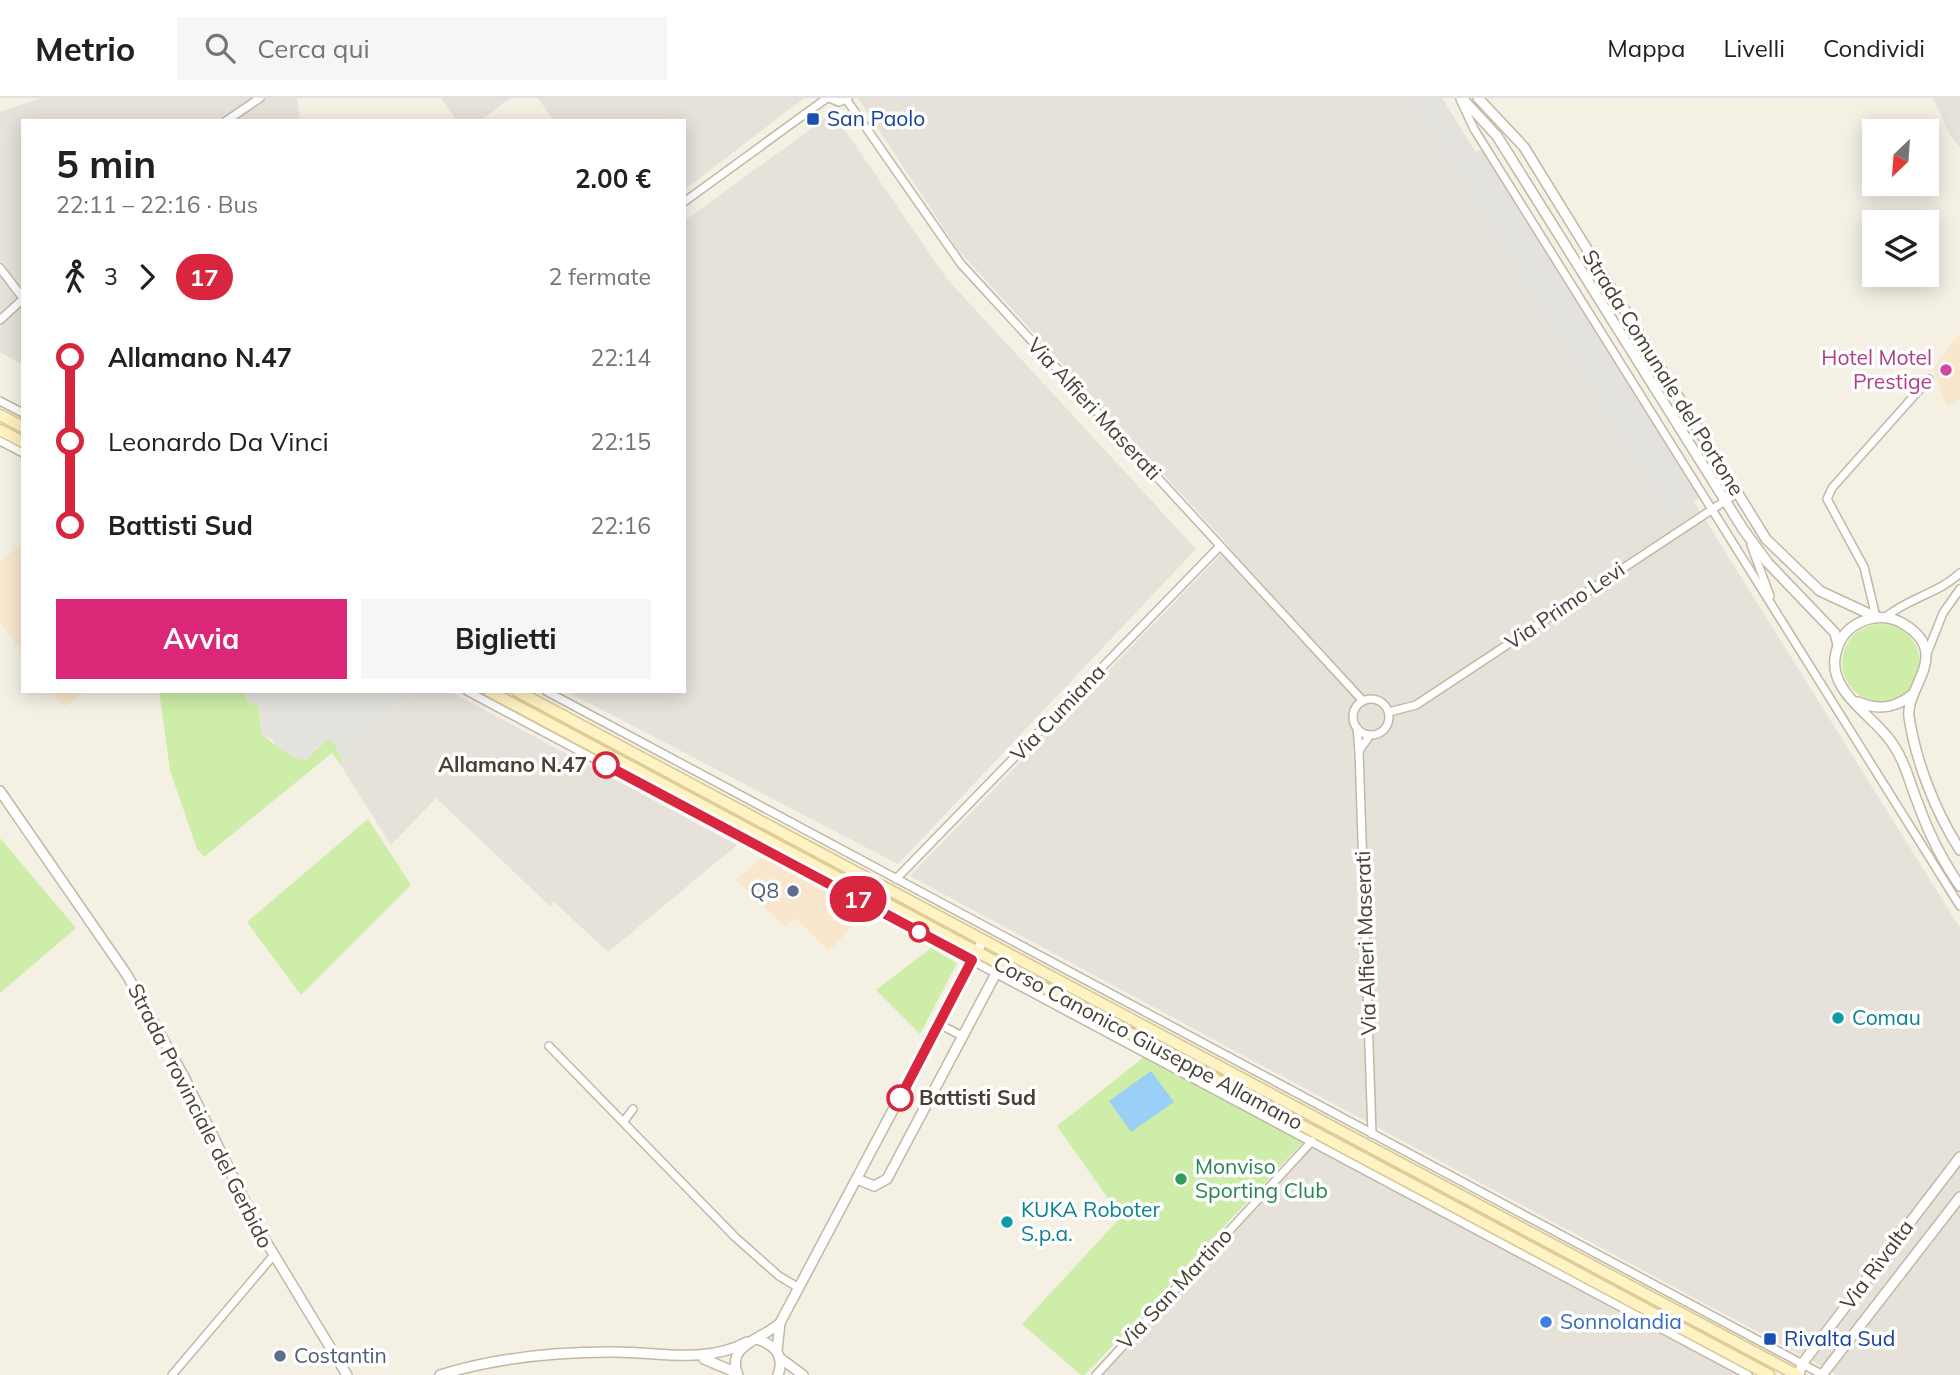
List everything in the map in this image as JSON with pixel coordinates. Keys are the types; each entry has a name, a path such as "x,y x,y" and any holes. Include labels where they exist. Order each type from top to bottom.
{"main road":[{"path":"0,415 21,426"},
{"path":"0,430 21,441"},
{"name":"Corso Canonico Giuseppe Allamano","path":"493,693 999,969 1769,1375"},
{"name":"Corso Canonico Giuseppe Allamano","path":"521,693 1798,1375"}],"street":[{"path":"229,119 260,98"},
{"path":"686,201 828,98 839,102 847,99"},
{"name":"Strada Comunale del Portone","path":"1461,98 1497,136 1743,529 1768,563 1835,633 1838,645"},
{"name":"Strada Comunale del Portone","path":"1461,98 1474,129 1960,906"},
{"name":"Strada Comunale del Portone","path":"1478,98 1524,147 1766,539 1807,580 1833,598 1881,617 1899,621 1915,633 1926,656"},
{"name":"Via Alfieri Maserati","path":"847,99 961,264 1363,701"},
{"path":"0,268 21,296"},
{"path":"0,320 21,301"},
{"path":"1881,617 1864,567 1827,499 1832,488 1929,379"},
{"path":"0,401 21,412"},
{"path":"0,441 21,452"},
{"name":"Via Primo Levi","path":"1389,712 1416,705 1737,493"},
{"name":"Strada Comunale del Portone","path":"1743,529 1761,567 1774,608"},
{"name":"Via Cumiana","path":"896,879 1220,546"},
{"path":"1960,573 1939,590 1881,617 1852,626 1838,645 1836,675 1842,688 1899,754 1937,850 1960,886"},
{"path":"1960,589 1943,613 1926,656 1923,680 1914,694 1909,716 1918,753 1936,804 1960,849"},
{"name":"Corso Canonico Giuseppe Allamano","path":"471,693 975,956"},
{"name":"Corso Canonico Giuseppe Allamano","path":"550,693 1823,1375"},
{"path":"1854,700 1877,708 1890,707 1914,694"},
{"path":"1359,751 1370,735 1382,731 1387,725 1389,712 1378,700 1363,701 1354,712 1357,728 1370,735"},
{"name":"Via Alfieri Maserati","path":"1357,728 1372,1134"},
{"name":"Strada Provinciale del Gerbido","path":"0,791 92,920 157,1024 274,1256 347,1375"},
{"path":"796,1375 780,1375 780,1323 989,928"},
{"path":"857,1179 874,1186 887,1179 999,969"},
{"name":"Corso Canonico Giuseppe Allamano","path":"999,969 1748,1375"},
{"path":"939,1024 962,1036"},
{"path":"549,1046 735,1237 779,1276 799,1288"},
{"path":"624,1121 633,1109"},
{"name":"Via San Martino","path":"1096,1375 1312,1141"},
{"name":"Via Rivalta","path":"1798,1375 1802,1364 1960,1157"},
{"name":"Via Rivalta","path":"1823,1375 1960,1197"},
{"path":"172,1375 274,1256"},
{"path":"440,1375 485,1364 563,1354 625,1352 718,1355 757,1339 780,1323"},
{"path":"757,1339 803,1375"},
{"path":"692,1355 738,1374 736,1357 747,1342"}],"shaded area":[{"path":"41,98 297,98 300,119 21,119 21,364 0,352 0,112"},
{"path":"441,98 510,98 483,119 456,119"},
{"path":"538,98 804,98 686,188 686,119 553,119"},
{"path":"858,98 1442,98 1960,928 1960,1375 1838,1375 910,876 1229,546 958,250"},
{"path":"1406,98 1437,98 1472,154 1482,149 1699,498 1667,520"},
{"path":"1933,98 1960,98 1960,148 1950,135"},
{"path":"833,113 947,279 1196,549 898,864 570,693 686,693 686,220"},
{"name":"Hotel Motel Prestige","path":"1960,333 1960,399 1947,406 1933,369"},
{"path":"21,545 21,650 0,622 0,561"},
{"path":"53,693 82,693 64,707"},
{"path":"245,693 414,693 343,761 333,741 329,739 316,748 309,759 304,760 279,749 273,740 261,733 259,706 247,701"},
{"path":"414,693 453,693 737,845 608,952 554,902 550,906 436,798 391,845 340,764"},
{"path":"762,858 865,913 829,951 795,918 785,927 736,880"},
{"path":"1312,1141 1748,1375 1096,1375"}],"green space":[{"path":"1881,624 1896,627 1908,636 1917,648 1920,663 1917,678 1908,690 1896,699 1881,702 1866,699 1854,690 1845,678 1842,663 1845,648 1854,636 1866,627"},
{"path":"159,693 245,693 247,701 259,706 261,733 276,745 304,760 328,739 333,741 343,761 340,764 332,753 204,857 197,849 170,770"},
{"path":"368,819 411,885 301,995 247,922"},
{"path":"0,838 76,928 0,993"},
{"path":"931,948 957,963 920,1034 876,990"},
{"name":"Monviso Sporting Club","path":"1144,1057 1303,1142 1085,1375 1081,1375 1022,1324 1121,1217 1057,1126"}],"water":[{"path":"1151,1071 1174,1102 1131,1132 1109,1101"}],"bus line":[{"name":"17","path":"606,765 972,960 900,1098"}],"place":[{"name":"San Paolo","path":"813,119"},
{"name":"Hotel Motel Prestige","path":"1946,370"},
{"name":"Allamano N.47","path":"606,765"},
{"name":"Q8","path":"793,891"},
{"name":"Comau","path":"1838,1018"},
{"name":"Battisti Sud","path":"900,1098"},
{"name":"Monviso Sporting Club","path":"1181,1179"},
{"name":"KUKA Roboter S.p.a.","path":"1007,1222"},
{"name":"Sonnolandia","path":"1546,1322"},
{"name":"Rivalta Sud","path":"1770,1339"},
{"name":"Costantin","path":"280,1356"}]}
